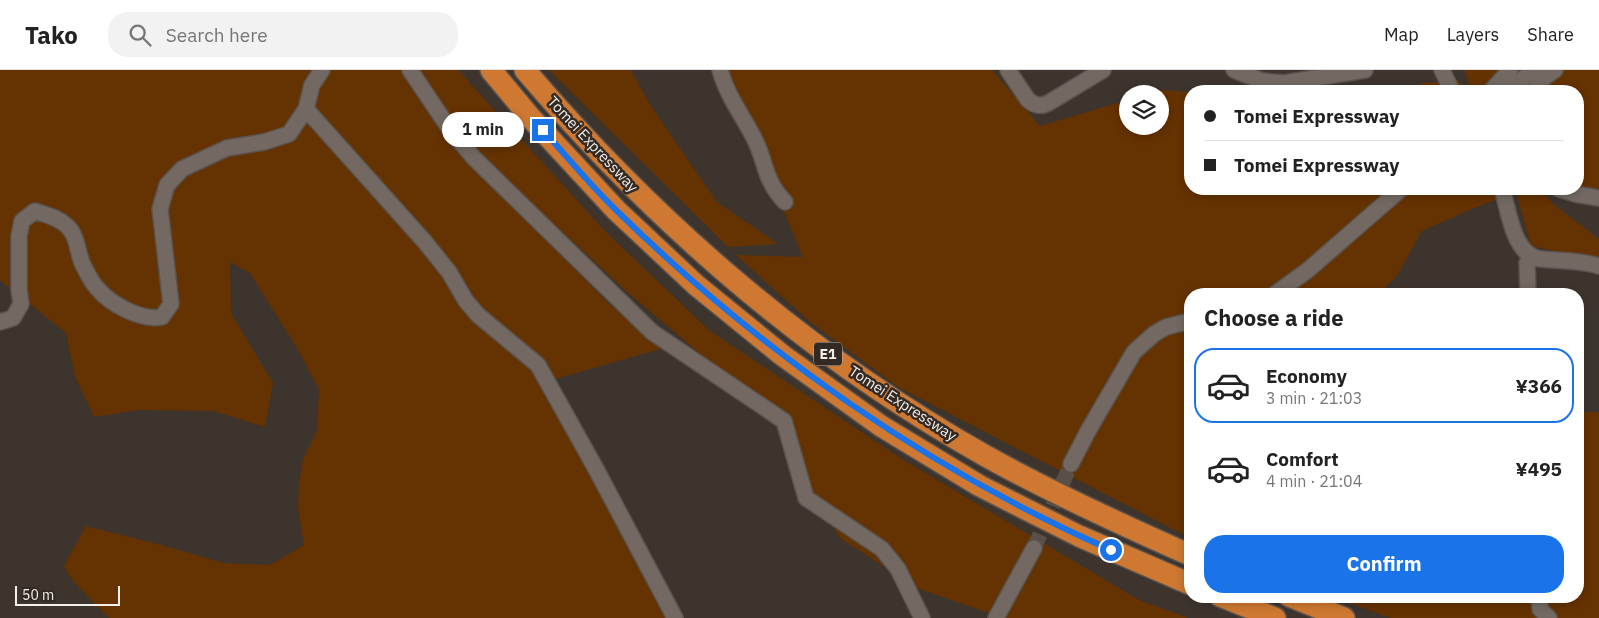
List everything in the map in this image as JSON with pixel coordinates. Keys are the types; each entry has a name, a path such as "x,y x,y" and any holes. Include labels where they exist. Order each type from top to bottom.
{"highway":[{"name":"Tomei Expressway","path":"491,70 530,117 616,210 696,285 782,355 881,426 980,486 1079,536 1184,581"},
{"name":"Tomei Expressway","path":"525,70 598,152 661,216 747,290 828,354 908,409 983,455 1068,499 1184,553"},
{"path":"1238,603 1275,618"},
{"path":"1306,603 1344,618"}],"street":[{"path":"0,322 13,318 21,304 19,290 19,236 22,221 35,211 56,218 68,226 78,243 82,262 96,288 124,310 152,319 162,318 170,304 160,209 168,185 182,169 220,151 270,141 289,134 306,109 312,85 322,70"},
{"path":"410,70 451,131 474,158 652,332 784,422 806,498 882,549 898,569 922,618"},
{"path":"720,70 726,90 756,142 769,182 785,202"},
{"path":"1015,73 1028,100 1041,106 1103,70"},
{"path":"1234,70 1262,81 1278,83 1349,74 1365,70"},
{"path":"1442,70 1449,85"},
{"path":"1496,85 1510,70"},
{"path":"1515,85 1534,70"},
{"path":"1538,85 1555,70"},
{"path":"306,109 424,242 449,272 466,301 478,315 538,366 596,469 675,618"},
{"path":"1283,288 1308,270 1394,195"},
{"path":"1504,195 1518,243 1531,256 1542,259 1581,261 1599,266"},
{"path":"1581,195 1599,198"},
{"path":"1528,288 1527,263 1531,256"},
{"path":"1071,464 1088,430 1134,352 1154,334 1166,327 1184,322"},
{"path":"996,618 1034,548"},
{"path":"1540,603 1540,609 1549,618"}],"shaded area":[{"path":"0,70 458,70 607,233 710,331 902,459 1139,600 1189,618 1004,618 919,589 840,538 767,410 627,292 549,219 509,187 543,236 609,304 664,348 541,383 666,618 109,618 73,581 64,566 86,526 224,563 270,565 304,545 298,507 299,484 303,459 317,431 319,389 297,348 250,273 230,262 231,313 273,383 265,427 214,411 139,410 94,417 75,376 66,333 0,280"},
{"path":"549,70 631,70 651,106 717,202 778,244 728,247"},
{"path":"725,70 992,70 1040,126 1119,102 1119,135 1169,135 1169,91 1184,92 1184,195 1508,195 1422,231 1397,276 1385,288 1184,288 1184,535 898,387 809,321 736,255 803,257"},
{"path":"1465,70 1599,70 1599,188 1584,191 1584,85 1538,85 1543,77 1522,85 1469,85"},
{"path":"1458,80 1463,85 1417,85"},
{"path":"1517,195 1546,195 1553,204 1599,239 1599,260 1531,246"},
{"path":"1584,412 1599,412 1599,618 1391,618 1349,603 1584,603"}],"tunnel":[{"path":"1034,548 1071,464"}],"route":[{"path":"543,130 616,210 696,285 782,355 881,426 980,486 1111,550"}]}
